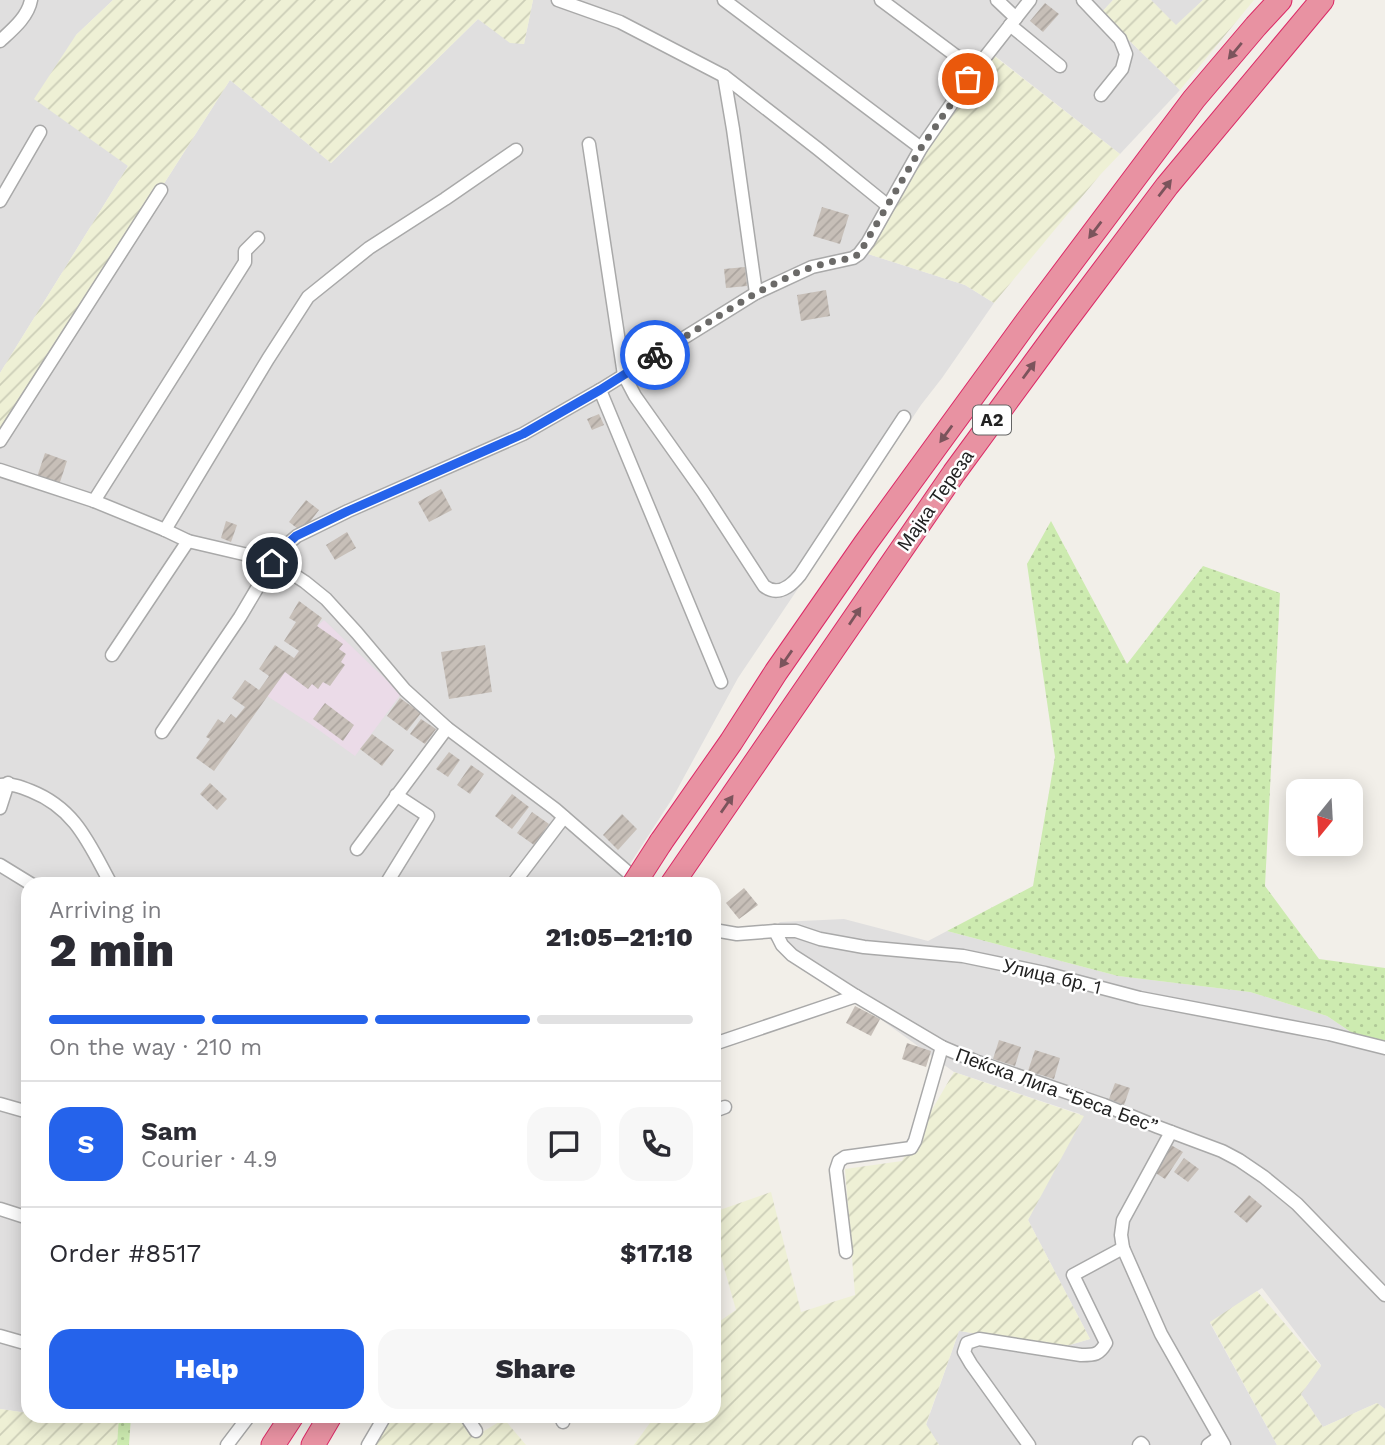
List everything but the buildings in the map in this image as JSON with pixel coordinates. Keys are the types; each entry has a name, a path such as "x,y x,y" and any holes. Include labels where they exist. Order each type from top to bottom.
{"highway":[{"name":"Мајка Тереза","path":"638,877 865,544 1025,324 1194,99 1280,0"},
{"name":"Мајка Тереза","path":"677,877 939,494 1060,327 1167,186 1322,0"},
{"path":"273,1445 287,1423"},
{"path":"313,1445 326,1423"}],"street":[{"path":"0,41 28,10 31,0"},
{"path":"558,0 620,22 724,76 887,205"},
{"path":"724,0 921,148"},
{"path":"881,0 975,70"},
{"path":"997,0 1013,22 1060,66"},
{"path":"162,732 240,617 272,563 296,536 523,434 600,390 756,293 800,271 859,254 921,148 975,70 1030,0"},
{"path":"1083,0 1120,39 1126,54 1122,69 1101,95"},
{"path":"724,76 756,293"},
{"path":"0,201 40,132"},
{"path":"589,144 624,375 635,396 769,590 786,588 800,575 904,417"},
{"path":"165,530 308,297 369,248 516,150"},
{"path":"0,441 161,190"},
{"path":"94,501 245,262 245,251 258,238"},
{"path":"600,390 721,682"},
{"path":"0,470 94,501 188,541 247,554 272,563 305,582 326,599 405,690 447,728 564,817 633,877"},
{"path":"112,655 188,541"},
{"path":"357,849 447,728"},
{"path":"0,808 4,784 42,795 64,810 86,840 107,877"},
{"path":"390,877 428,816 396,795"},
{"path":"518,877 564,817"},
{"path":"0,866 21,878"},
{"name":"Пеќска Лига “Беса Бес”","path":"775,931 782,945 792,955 942,1046 975,1061 1104,1105 1239,1160 1297,1204 1385,1295"},
{"name":"Улица бр. 1","path":"721,932 737,934 796,931 820,939 864,947 963,956 1045,973 1140,998 1329,1034 1385,1048"},
{"path":"721,1042 856,996"},
{"name":"Пеќска Лига “Беса Бес”","path":"846,1252 835,1170 839,1161 845,1157 911,1148 942,1046"},
{"path":"0,1104 21,1110"},
{"name":"Пеќска Лига “Беса Бес”","path":"1171,1132 1123,1220 1121,1235 1123,1248 1161,1334 1222,1441 1208,1445"},
{"path":"0,1209 21,1216"},
{"path":"1029,1445 971,1364 964,1352 967,1343 979,1339 1081,1355 1094,1355 1102,1351 1106,1343 1073,1275 1123,1248"},
{"path":"0,1336 21,1342"},
{"path":"227,1445 243,1423"},
{"path":"368,1445 381,1423"},
{"path":"471,1423 476,1431"}],"shaded area":[{"path":"0,0 113,0 76,35 128,166 0,373"},
{"path":"533,0 1113,0 1101,13 1180,90 1120,154 990,52 868,254 965,285 994,303 921,405 738,678 672,799 622,877 21,877 21,1412 0,1409 0,441 230,80 331,163 478,19 510,42 524,44"},
{"path":"1151,0 1203,0 1176,26"},
{"path":"324,620 401,694 355,756 267,696"},
{"path":"844,919 928,941 947,931 1118,976 1250,992 1327,1016 1385,1055 1385,1409 1377,1403 1323,1427 1301,1394 1321,1365 1262,1288 1210,1323 1277,1445 939,1445 926,1425 959,1331 1063,1347 1090,1339 1028,1220 1080,1114 954,1072 765,936 780,922"}],"green space":[{"path":"113,0 533,0 524,44 510,43 478,19 331,163 230,80 0,441 0,373 128,166 34,99 76,35"},
{"path":"1113,0 1151,0 1176,25 1203,0 1254,0 1180,90 1101,13"},
{"path":"989,52 1120,154 994,303 965,285 868,254 868,242"},
{"path":"1051,521 1127,664 1203,566 1280,593 1265,886 1319,959 1385,968 1385,1055 1327,1016 1250,992 1118,976 947,931 1033,886 1055,757 1027,564"},
{"path":"954,1072 1084,1116 1028,1220 1090,1339 1063,1347 959,1331 926,1424 939,1445 634,1445 650,1423 721,1423 721,1320 736,1310 721,1257 721,1210 771,1192 801,1312 855,1295 845,1169 902,1161"},
{"path":"1257,1291 1321,1366 1301,1394 1323,1427 1377,1403 1385,1409 1385,1445 1277,1445 1210,1322"},
{"path":"0,1409 21,1412 21,1423 119,1423 117,1445 0,1445"},
{"path":"119,1423 131,1423 129,1445 117,1445"},
{"path":"387,1423 470,1423 479,1434 497,1423 507,1423 526,1445 375,1445"}],"way so far":[{"path":"655,355 756,293 800,271 859,254 921,148 968,79"}],"route":[{"path":"272,563 296,536 523,434 655,355"}]}
